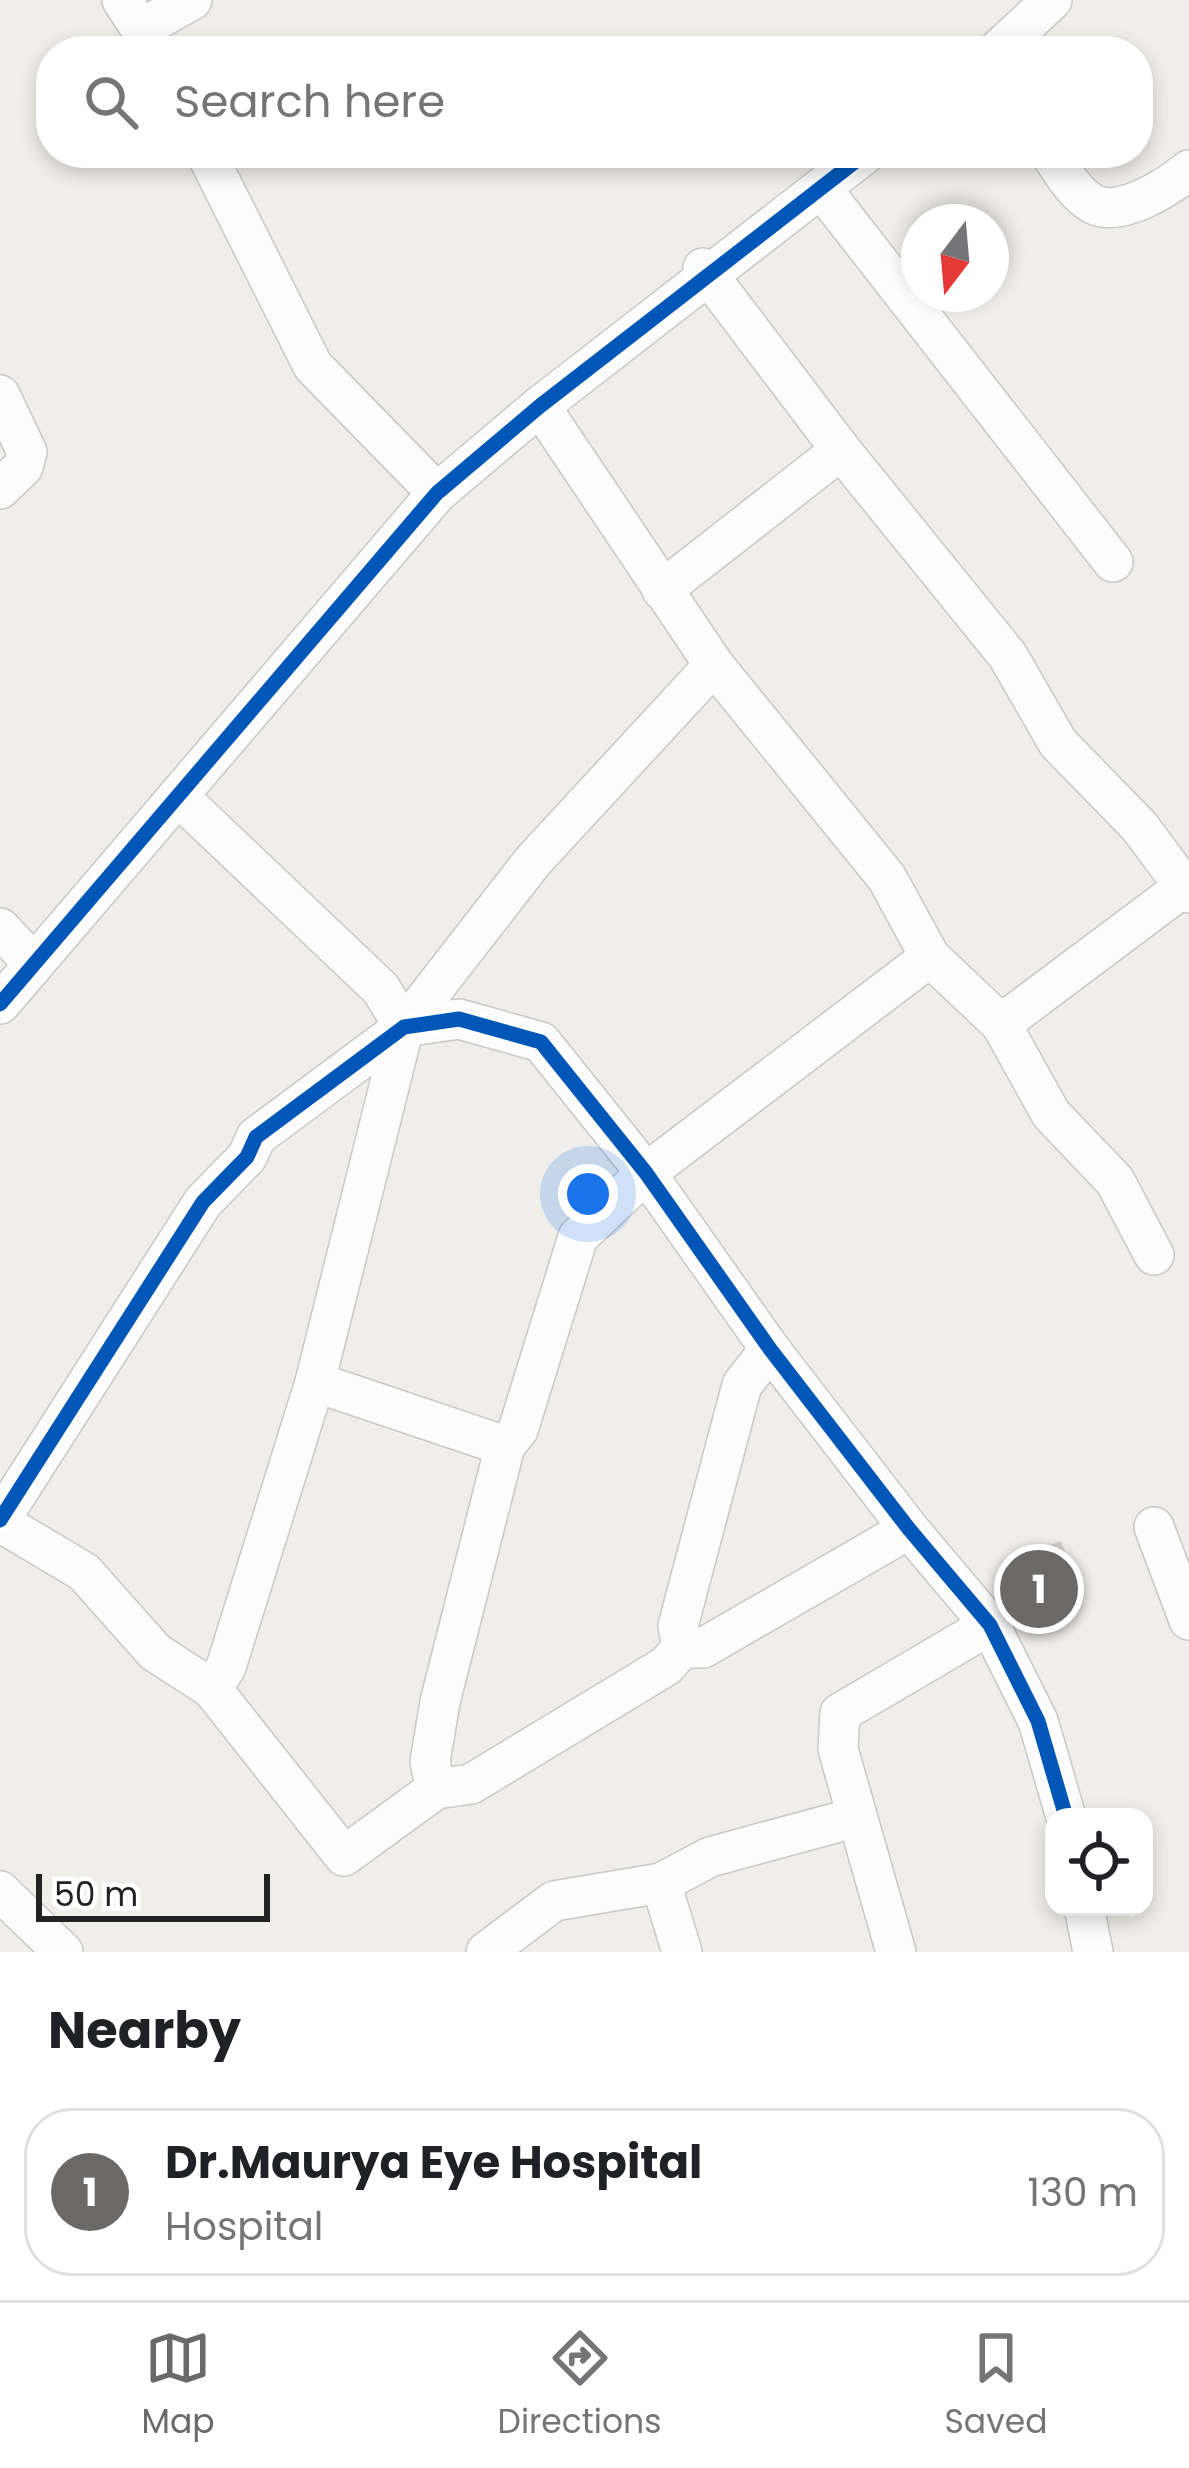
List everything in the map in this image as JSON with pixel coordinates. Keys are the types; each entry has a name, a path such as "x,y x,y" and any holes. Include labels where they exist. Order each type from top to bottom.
{"street":[{"path":"140,26 192,0"},
{"path":"1015,36 1052,0"},
{"path":"214,168 313,366 437,493"},
{"path":"0,1004 437,493 705,272 847,168"},
{"path":"1062,168 1091,203 1105,207 1184,184"},
{"path":"821,188 1113,562"},
{"path":"705,272 1008,656 1058,743 1139,826 1186,890 1001,1024"},
{"path":"0,395 27,452 23,467 0,489"},
{"path":"540,406 714,665 887,878 930,957 1001,1024 1051,1114 1115,1181 1154,1255"},
{"path":"662,590 841,450"},
{"path":"714,665 533,861 404,1027 256,1137 247,1157 203,1202 0,1521 84,1572 154,1652 212,1689 344,1856 436,1789 471,1784 666,1666 682,1648 703,1648 909,1529"},
{"path":"178,796 381,989 404,1027 316,1382 226,1667 212,1689"},
{"path":"0,928 34,964"},
{"path":"436,1789 430,1762 440,1702 505,1446 518,1430 578,1237 646,1173 930,957"},
{"path":"404,1027 459,1019 541,1042 646,1173 770,1349 909,1529 991,1625 1039,1721 1063,1808"},
{"path":"682,1648 678,1626 742,1385 770,1349"},
{"path":"316,1382 505,1446"},
{"path":"1154,1527 1189,1620"},
{"path":"896,1952 838,1749 840,1714 991,1625"},
{"path":"486,1952 554,1901 661,1882 710,1857 857,1817"},
{"path":"661,1882 682,1952"},
{"path":"0,1891 63,1952"},
{"path":"1086,1916 1093,1952"}],"building":[{"path":"1060,1543 1080,1596 1022,1616 1003,1563"}],"cycle path":[{"path":"0,1004 437,493 540,406 847,168"},
{"path":"0,1520 203,1202 247,1157 256,1137 404,1027 459,1019 541,1042 646,1173 770,1349 990,1625 1038,1721 1063,1808"}],"place":[{"name":"Dr.Maurya Eye Hospital","path":"1039,1589"}]}
